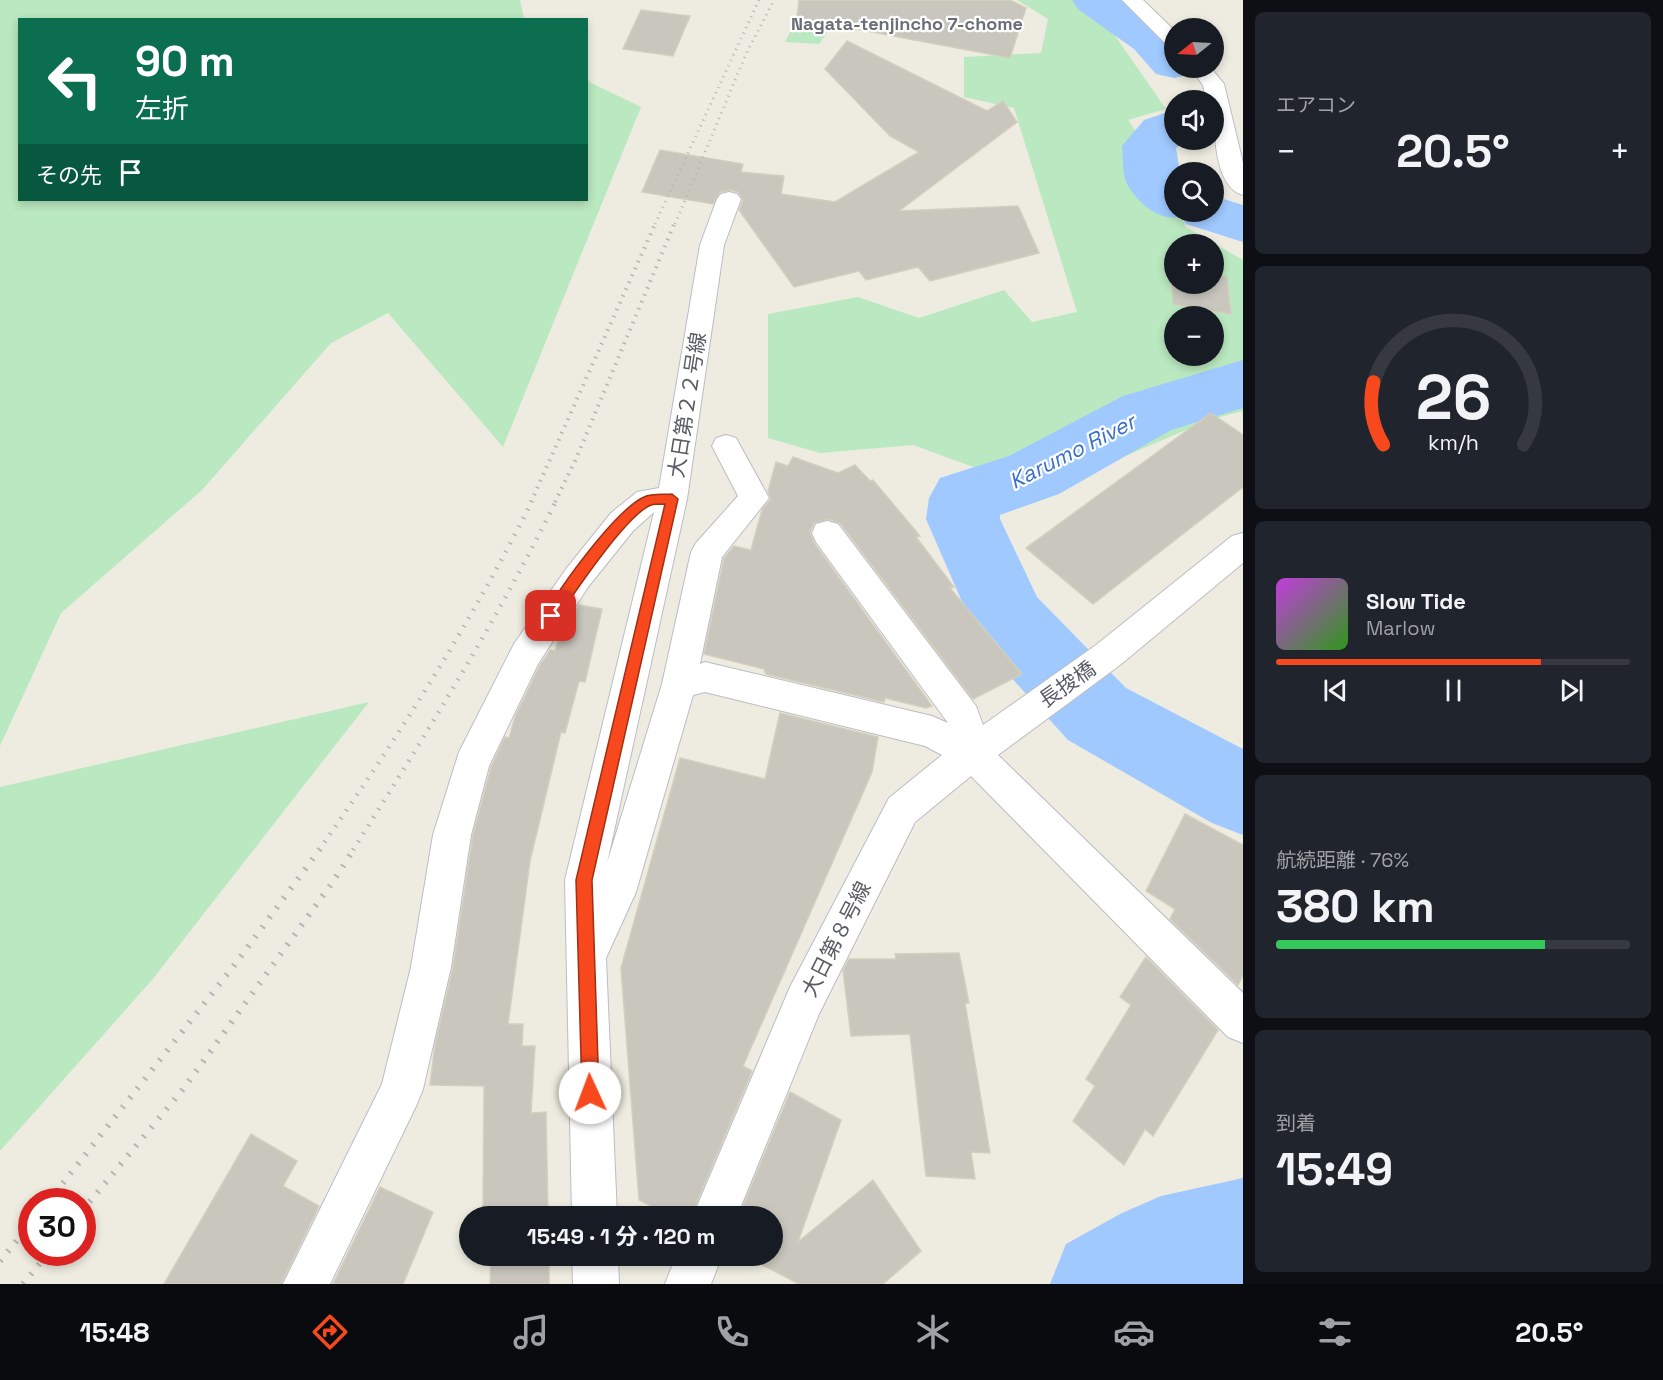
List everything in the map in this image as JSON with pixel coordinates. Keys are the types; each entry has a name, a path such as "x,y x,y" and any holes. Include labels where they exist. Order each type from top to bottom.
{"street":[{"path":"1132,0 1164,31"},
{"path":"1208,78 1213,84 1236,182 1243,188"},
{"name":"大日第２２号線","path":"594,1206 584,880 672,499 712,245 729,199"},
{"path":"586,957 617,892 679,684 707,552 754,498 726,446"},
{"path":"306,1284 402,1089 431,967 452,835 472,764 526,654 577,578 622,522 648,501 672,499"},
{"path":"827,533 964,717 972,753"},
{"name":"長捘橋","path":"1026,713 1108,655 1243,545"},
{"path":"679,684 705,677 932,732 972,753 1243,1022"},
{"name":"大日第８号線","path":"719,1206 804,1001 902,810 1026,713"},
{"path":"595,1266 596,1284"},
{"path":"688,1284 695,1266"}],"green space":[{"path":"0,0 520,0 524,18 18,18 18,201 588,201 588,81 641,107 503,447 388,313 331,343 202,490 61,613 0,746"},
{"path":"807,0 850,0 819,44 785,42"},
{"path":"1017,0 1094,0 1118,40 1164,106 1164,110 1128,120 1164,175 1164,222 1184,222 1186,227 1198,234 1164,234 1164,294 1224,294 1224,249 1243,260 1243,411 1209,420 1042,492 913,445 820,453 768,438 768,314 858,297 919,318 1004,290 1032,322 1077,312 1014,108 964,97 964,57 1041,53 1048,19"},
{"path":"369,702 152,980 0,1151 0,787"}],"building":[{"path":"799,0 1010,0 1026,8 1010,58 797,18"},
{"path":"641,10 690,16 673,56 623,49"},
{"path":"847,41 987,111 1003,101 1017,122 899,211 1018,206 1039,253 930,281 918,267 866,280 859,271 794,287 739,210 743,200 738,192 730,190 720,192 713,204 642,192 660,150 743,164 741,172 784,176 781,194 835,202 919,152 890,136 825,69"},
{"path":"1224,277 1227,277 1231,314 1224,313 1224,306 1173,304 1172,294 1224,294"},
{"path":"1211,413 1243,435 1243,487 1093,604 1026,548"},
{"path":"793,457 838,473 855,465 870,481 873,480 920,536 916,537 954,587 950,588 1022,674 973,699 840,523 828,519 814,523 810,532 814,543 932,706 926,708 885,698 884,702 766,674 764,669 704,654 724,558 734,546 751,550 762,510 771,499 768,491 776,462 788,466"},
{"path":"579,605 602,609 585,682 579,681 565,733 561,732 530,861 508,1024 523,1024 522,1046 535,1046 531,1113 546,1112 548,1206 483,1206 484,1086 430,1085 435,1045 453,967 473,835 491,767 505,737 509,738 515,717 540,665 550,650 555,651 560,635"},
{"path":"780,713 878,737 872,772 743,1066 752,1071 695,1206 651,1206 639,1200 621,968 680,758 765,779"},
{"path":"1185,814 1243,845 1243,975 1238,985 1170,919 1175,909 1146,891"},
{"path":"959,953 969,1003 965,1003 990,1153 971,1152 975,1179 926,1176 910,1034 851,1036 843,971 849,959 896,959 895,954"},
{"path":"1146,957 1218,1030 1153,1136 1145,1129 1124,1165 1073,1121 1095,1086 1086,1079 1131,1005 1120,997"},
{"path":"790,1092 841,1120 798,1242 873,1180 921,1251 883,1284 799,1284 764,1266 783,1266 783,1206 743,1206"},
{"path":"251,1134 297,1161 283,1186 319,1206 281,1284 164,1284"},
{"path":"380,1187 433,1212 403,1284 333,1284"},
{"path":"491,1266 549,1266 549,1284 490,1284"}],"waterway":[{"name":"Karumo River","path":"1095,0 1151,39 1164,53"},
{"name":"Karumo River","path":"1164,131 1149,146 1154,182 1164,192"},
{"name":"Karumo River","path":"1224,218 1243,224"},
{"name":"Karumo River","path":"1243,384 1147,413 1034,475 965,498 963,519 1008,620 1097,714 1243,794"},
{"name":"Karumo River","path":"1106,1284 1161,1252 1243,1233"}],"railway":[{"path":"655,224 759,0"},
{"path":"675,224 746,54 774,0"},
{"path":"531,502 656,222"},
{"path":"555,502 576,459 675,222"},
{"path":"319,850 377,766 432,680 484,591 532,501"},
{"path":"353,850 484,635 556,501"},
{"path":"59,1188 233,967 320,849"},
{"path":"96,1194 184,1088 354,849"},
{"path":"0,1261 18,1239"},
{"path":"23,1284 38,1266"}],"district":[{"name":"Nagata-tenjincho 7-chome","path":"907,23"}],"route":[{"path":"551,616 577,578 622,522 648,501 672,499 584,880 590,1093"}]}
